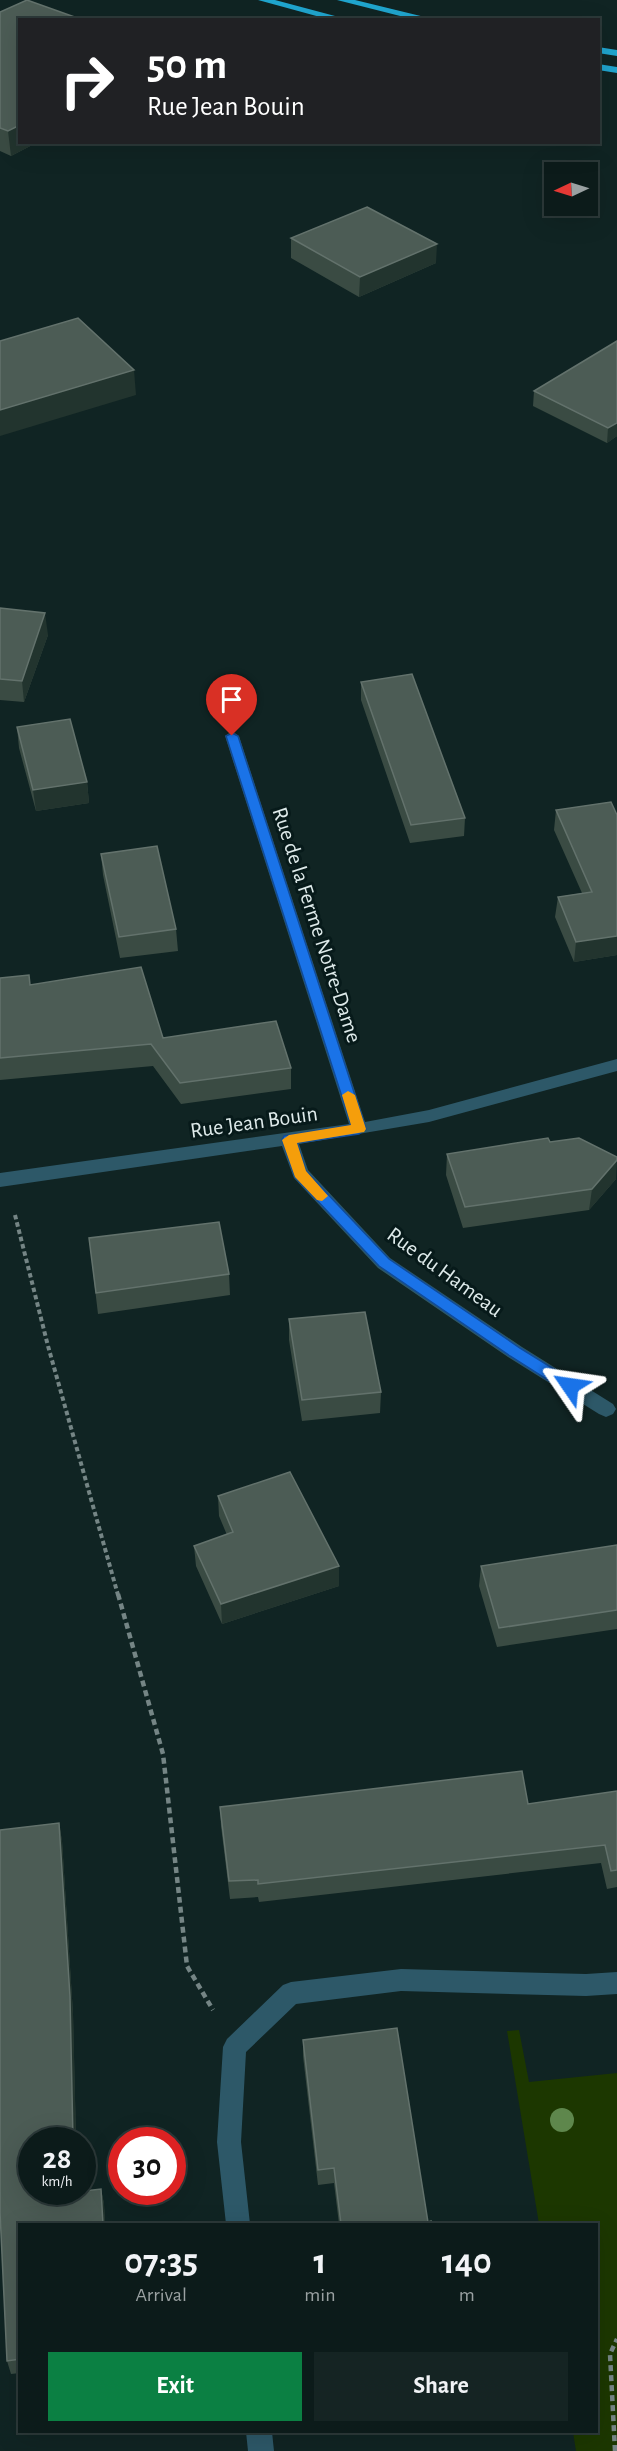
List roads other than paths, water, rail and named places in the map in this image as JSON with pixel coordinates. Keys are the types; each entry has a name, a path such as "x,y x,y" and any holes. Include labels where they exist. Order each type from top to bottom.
{"highway":[{"path":"263,0 337,18"},
{"path":"342,0 423,18"},
{"path":"600,50 617,52"},
{"path":"600,67 617,70"}],"street":[{"name":"Rue de la Ferme Notre-Dame","path":"232,736 359,1129"},
{"name":"Rue Jean Bouin","path":"3,1180 289,1140 429,1116 617,1065"},
{"name":"Rue du Hameau","path":"289,1140 300,1173 384,1263 515,1352 606,1409"},
{"path":"238,2223 229,2142 235,2047 291,1993 401,1980 586,1985 617,1983"},
{"path":"259,2433 261,2451"}]}
